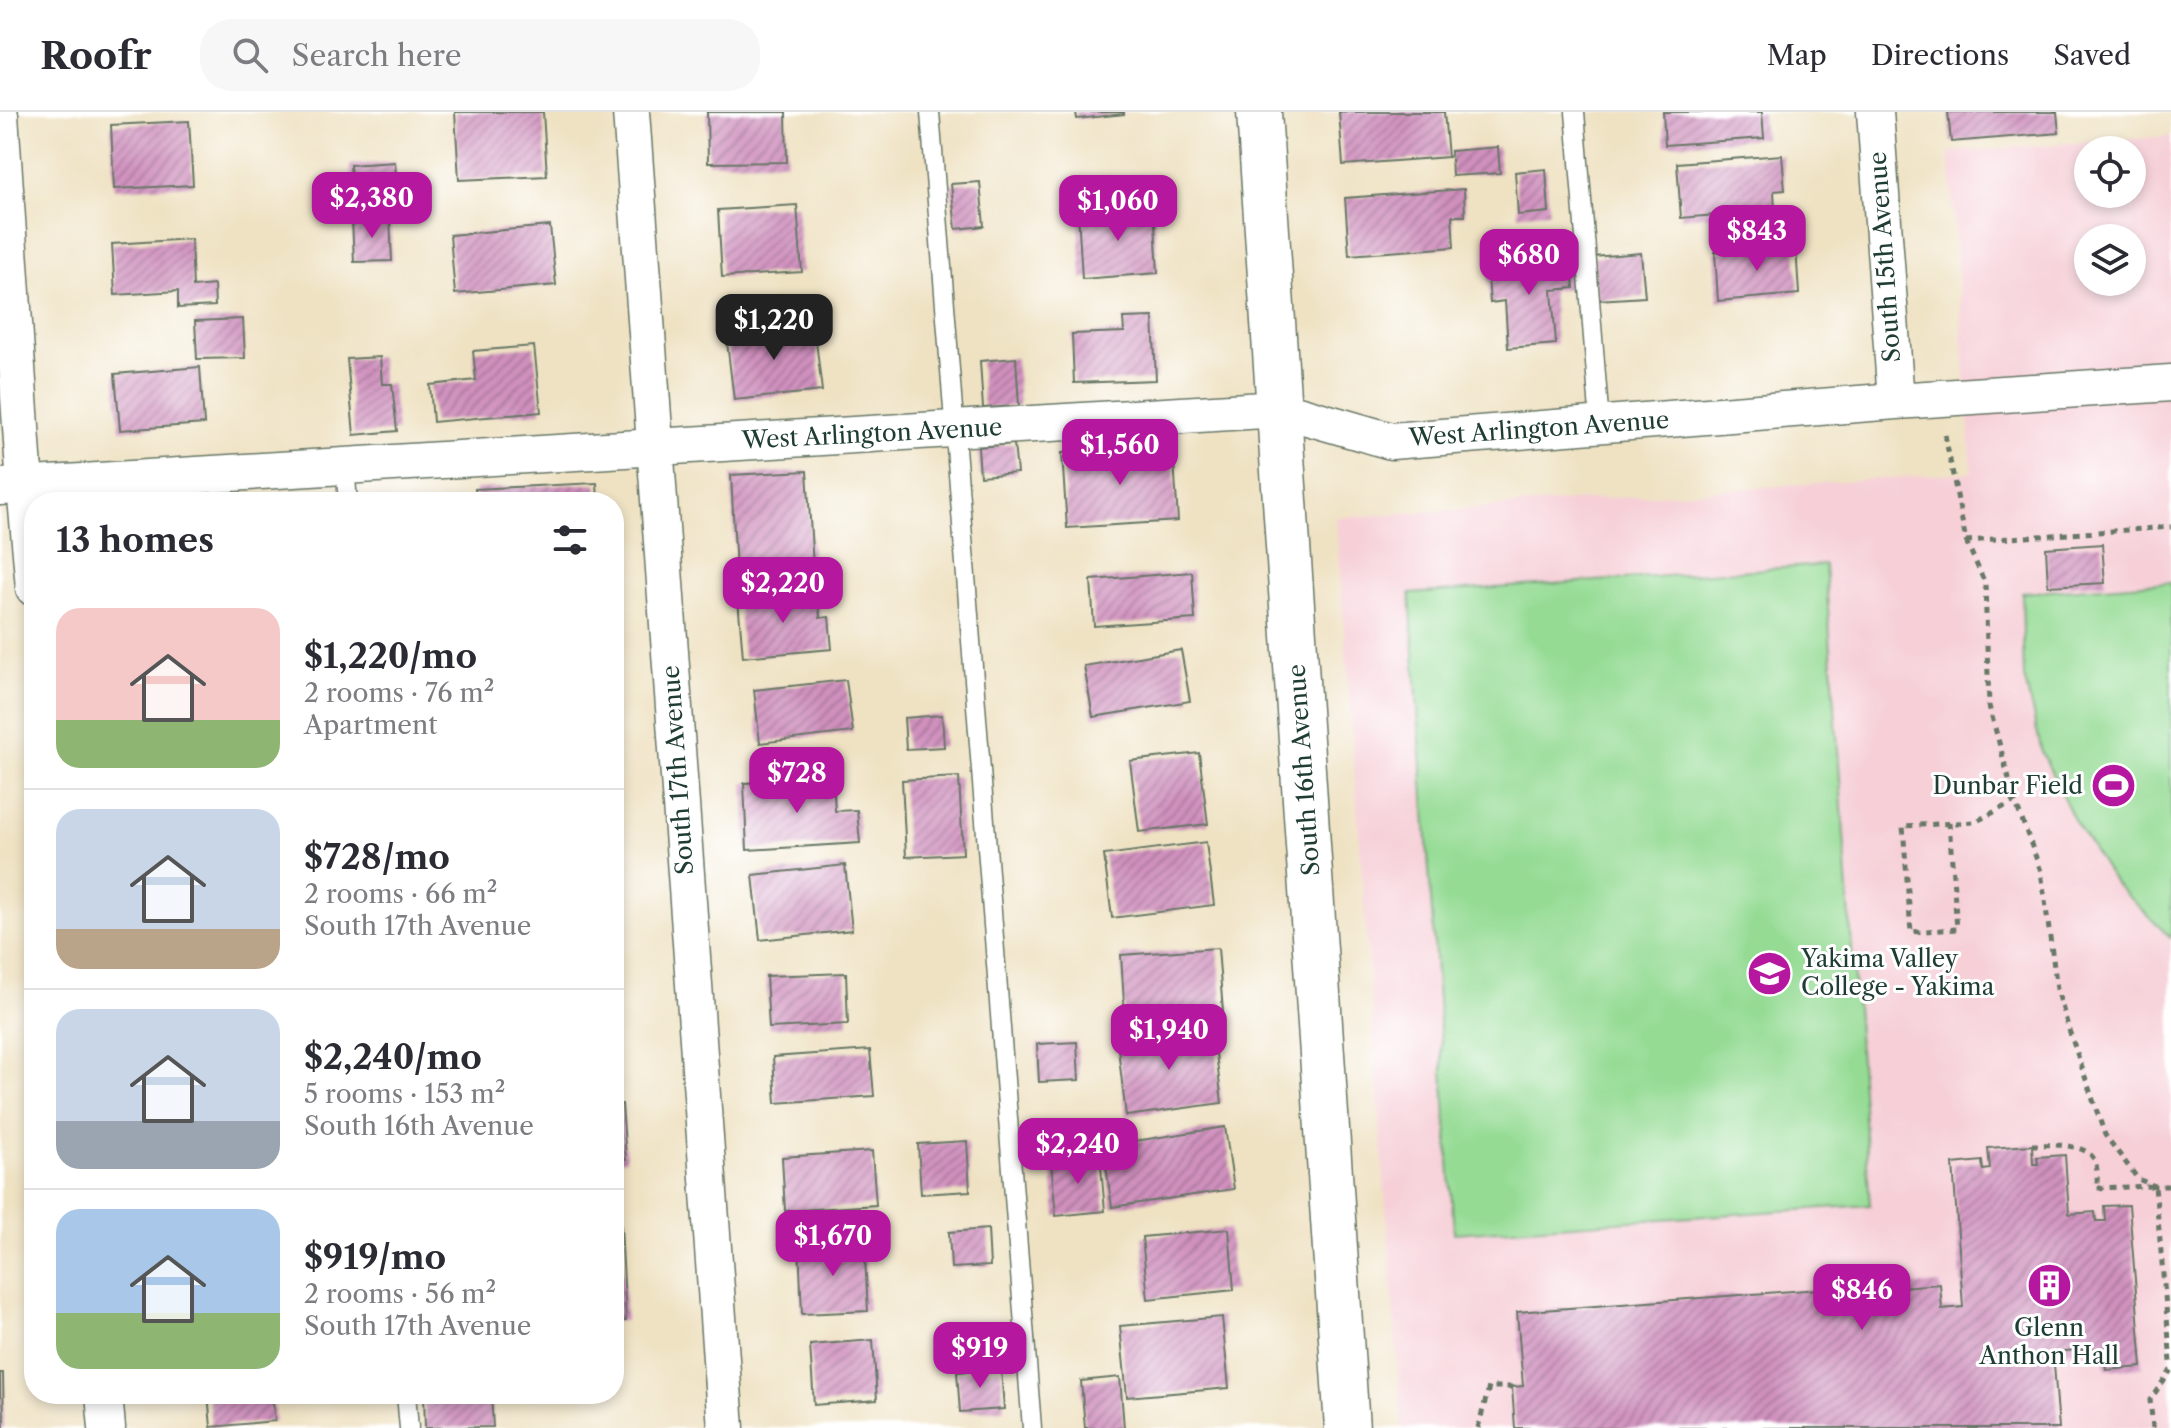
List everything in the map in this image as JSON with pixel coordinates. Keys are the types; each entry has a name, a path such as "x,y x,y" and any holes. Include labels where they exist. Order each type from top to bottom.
{"main road":[{"name":"South 16th Avenue","path":"1259,112 1347,1428"}],"street":[{"name":"South 17th Avenue","path":"631,112 726,1428"},
{"name":"South 15th Avenue","path":"1875,112 1896,401"},
{"path":"0,115 12,487 24,542"},
{"name":"West Arlington Avenue","path":"12,487 1280,409 1391,441 1896,401 2171,383"},
{"path":"105,1404 107,1428"}],"lane":[{"path":"930,112 1032,1428"},
{"path":"1575,112 1600,425"},
{"path":"345,467 347,492"},
{"path":"407,1404 409,1428"}],"path":[{"path":"1938,399 1966,541 1985,583 1989,706 2015,801 2041,871 2057,989 2105,1135 2138,1179 2155,1186"},
{"path":"1966,541 2171,527"},
{"path":"1949,822 1957,929 1911,932 1903,826 1949,822 1975,822 2015,801"},
{"path":"2032,1145 2074,1147 2088,1153 2095,1161 2097,1188 2171,1186"},
{"path":"2155,1186 2171,1362"},
{"path":"2153,1428 2150,1400 2171,1370"},
{"path":"1478,1428 1489,1387 1517,1387"}],"shaded area":[{"name":"Yakima Valley College - Yakima","path":"2171,136 2171,1428 1402,1428 1336,518 1972,472 1949,152 2074,143 2074,208 2146,208 2146,138"}],"green space":[{"path":"1825,565 1870,1205 1454,1233 1410,594"},
{"name":"Dunbar Field","path":"2171,582 2171,938 2116,885 2074,820 2042,752 2024,677 2022,593"}],"building":[{"path":"455,112 543,112 547,176 459,180"},
{"path":"707,112 786,112 787,162 708,163"},
{"path":"1076,112 1124,112 1124,114 1077,119"},
{"path":"1339,112 1444,112 1448,157 1343,165"},
{"path":"1663,112 1762,112 1764,138 1665,145"},
{"path":"1948,112 2057,112 2059,133 1951,142"},
{"path":"189,121 193,185 114,189 111,125"},
{"path":"1498,147 1500,173 1452,176 1451,151"},
{"path":"1782,155 1785,190 1774,191 1775,210 1681,218 1677,163"},
{"path":"395,162 398,202 353,206 350,165"},
{"path":"1546,169 1549,212 1518,215 1515,172"},
{"path":"980,182 984,226 956,229 951,184"},
{"path":"1464,189 1465,216 1452,216 1454,247 1349,255 1345,198"},
{"path":"797,205 802,272 722,277 718,210"},
{"path":"1154,207 1158,273 1082,279 1078,212"},
{"path":"390,218 392,261 354,262 352,219"},
{"path":"550,226 556,285 455,294 450,235"},
{"path":"191,239 193,287 214,285 215,306 178,308 178,291 115,295 112,244"},
{"path":"1796,246 1799,294 1718,301 1715,252"},
{"path":"1641,253 1645,297 1597,300 1593,257"},
{"path":"1571,257 1574,288 1552,290 1556,344 1508,348 1505,301 1490,303 1487,263"},
{"path":"1153,317 1156,380 1074,383 1072,334 1124,332 1123,318"},
{"path":"243,319 245,358 197,359 195,321"},
{"path":"814,324 822,391 734,400 726,334"},
{"path":"534,346 541,412 433,422 430,385 476,380 473,351"},
{"path":"380,357 382,384 392,384 397,431 354,435 347,359"},
{"path":"1016,358 1019,406 983,408 980,361"},
{"path":"200,367 204,424 120,430 115,374"},
{"path":"1014,444 1017,473 980,476 978,447"},
{"path":"1173,445 1178,521 1067,528 1062,453"},
{"path":"807,471 813,567 736,571 731,475"},
{"path":"597,483 597,492 475,492 475,489"},
{"path":"2102,544 2105,583 2048,586 2046,548"},
{"path":"1192,572 1195,619 1094,626 1091,580"},
{"path":"818,592 820,618 829,617 832,649 743,657 738,599"},
{"path":"1181,650 1190,701 1093,717 1084,666"},
{"path":"846,680 853,732 760,743 754,690"},
{"path":"942,715 944,747 906,749 904,718"},
{"path":"1199,753 1208,824 1139,832 1130,761"},
{"path":"959,777 963,854 906,857 902,780"},
{"path":"833,778 835,811 857,810 860,843 747,850 744,783"},
{"path":"1206,842 1214,905 1112,918 1104,855"},
{"path":"845,865 852,930 760,940 753,875"},
{"path":"1218,948 1223,1012 1125,1019 1121,955"},
{"path":"846,973 848,1024 769,1028 766,976"},
{"path":"1213,1029 1222,1103 1126,1116 1117,1040"},
{"path":"1077,1042 1079,1080 1039,1082 1037,1044"},
{"path":"870,1050 874,1096 776,1103 773,1057"},
{"path":"1225,1127 1234,1189 1112,1207 1103,1146"},
{"path":"967,1141 970,1191 921,1194 918,1144"},
{"name":"Glenn Anthon Hall","path":"2032,1145 2033,1164 2038,1164 2037,1157 2065,1155 2069,1214 2095,1212 2096,1221 2105,1221 2104,1206 2129,1205 2142,1367 2106,1370 2104,1348 2053,1352 2059,1428 1515,1428 1512,1387 1523,1386 1517,1312 1819,1289 1820,1293 1940,1284 1942,1309 1963,1307 1953,1164 1982,1161 1983,1170 1990,1169 1988,1148"},
{"path":"872,1151 876,1205 785,1211 782,1157"},
{"path":"1100,1156 1105,1211 1056,1216 1051,1161"},
{"path":"988,1229 990,1266 951,1268 949,1232"},
{"path":"1229,1229 1234,1290 1148,1299 1142,1237"},
{"path":"864,1241 868,1311 802,1314 799,1244"},
{"path":"1222,1317 1229,1388 1127,1397 1120,1326"},
{"path":"873,1340 877,1400 814,1405 810,1345"},
{"path":"1001,1369 1004,1409 960,1412 957,1372"},
{"path":"0,1373 3,1373 4,1428 0,1428"},
{"path":"1120,1377 1124,1428 1085,1428 1081,1381"},
{"path":"209,1404 273,1404 275,1421 211,1427"},
{"path":"424,1404 492,1404 493,1427 425,1428"}],"place":[{"name":"Dunbar Field","path":"2114,786"},
{"name":"Yakima Valley College - Yakima","path":"1770,973"},
{"name":"Glenn Anthon Hall","path":"2049,1286"}]}
